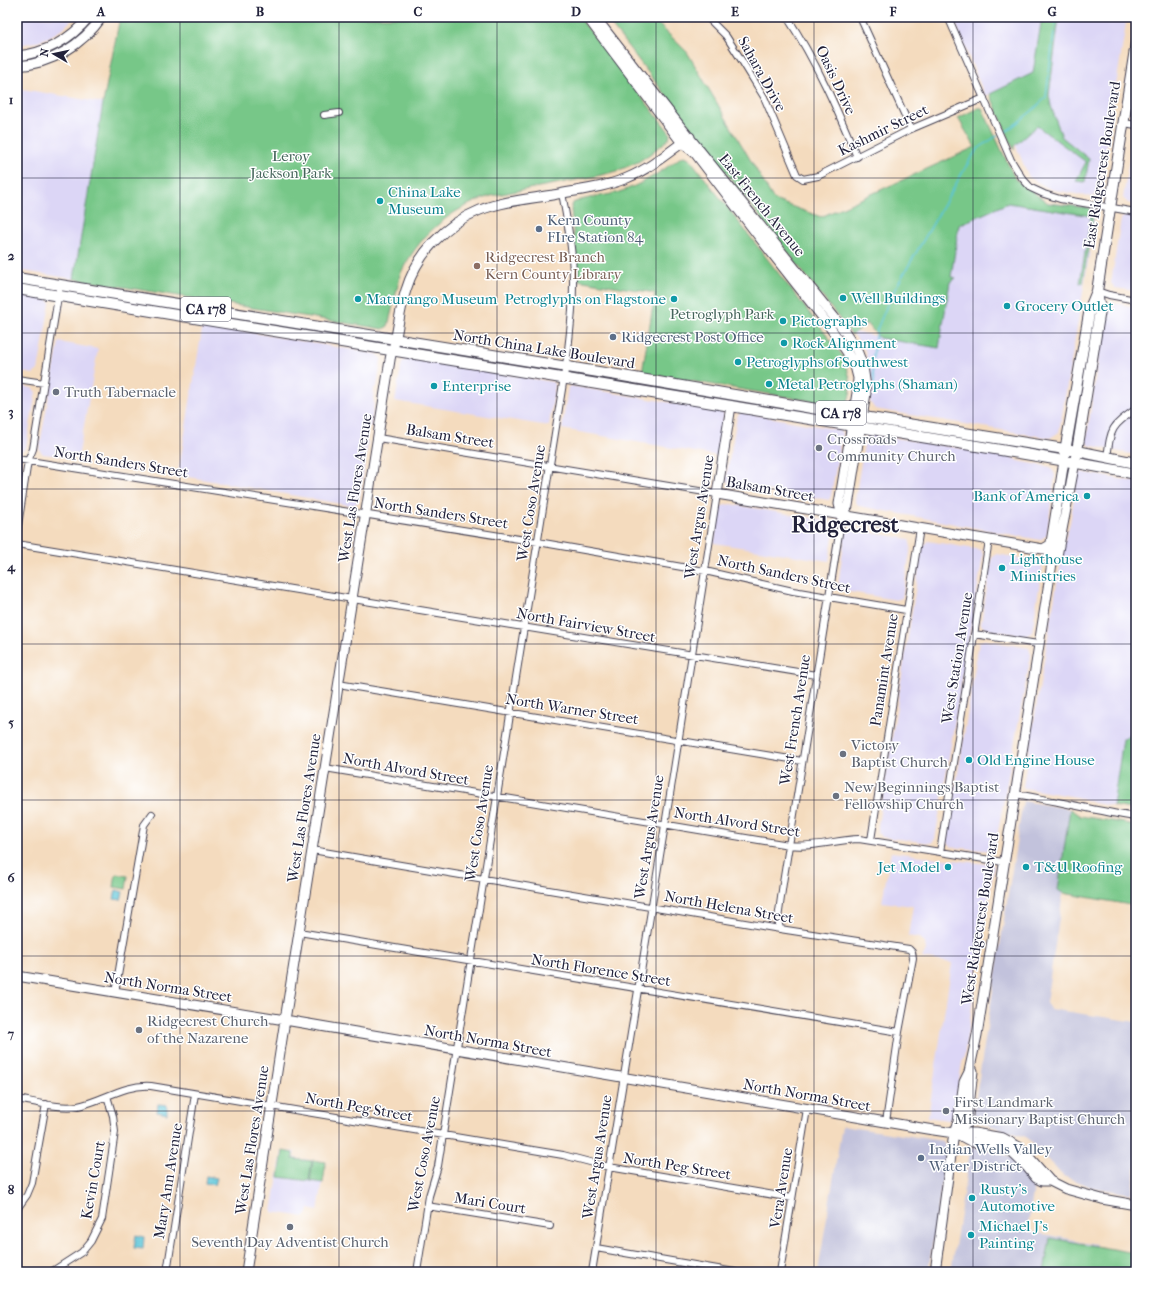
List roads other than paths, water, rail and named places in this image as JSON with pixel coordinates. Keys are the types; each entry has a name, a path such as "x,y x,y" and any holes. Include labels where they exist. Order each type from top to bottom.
{"main road":[{"path":"17,56 32,54 51,48 71,36 89,17"},
{"path":"17,66 34,64 52,58 66,51 87,36 102,17"},
{"name":"East French Avenue","path":"587,17 682,143 695,153 827,323 847,352 855,366 858,378 857,421"},
{"name":"East French Avenue","path":"595,17 851,340 863,364 866,377 866,394 857,421"},
{"name":"East Ridgecrest Boulevard","path":"1064,461 1090,308 1097,291 1136,43"},
{"name":"West Las Flores Avenue","path":"246,1272 365,515 394,344 403,301 409,281 428,249 446,230 457,222 480,210 499,205 602,186 627,178 658,162 690,138"},
{"name":"North China Lake Boulevard","path":"17,278 59,290 213,320 565,367 787,405 857,421 908,435 1075,462 1136,474"},
{"name":"North China Lake Boulevard","path":"17,289 59,290 263,318 564,378 731,406 954,432 1077,451 1136,463"},
{"name":"East Ridgecrest Boulevard","path":"1077,451 1100,310 1097,291"},
{"path":"213,320 218,316 248,321 263,318"},
{"path":"731,406 738,402 778,407 787,405"},
{"name":"West Argus Avenue","path":"717,494 731,406"},
{"name":"West French Avenue","path":"842,515 839,504 857,421"},
{"path":"908,435 912,432 918,431 947,435 954,432"},
{"name":"West Ridgecrest Boulevard","path":"954,1133 967,1123 973,1072 970,1067 1038,644 1052,563 1057,556 1061,539 1077,451"},
{"name":"West Ridgecrest Boulevard","path":"1052,563 1049,555 1050,545 1064,461"},
{"name":"Balsam Street","path":"717,494 989,540 1043,548 1050,545"},
{"name":"North Norma Street","path":"17,976 886,1122 954,1133 974,1133 996,1136 1015,1143 1033,1160 1050,1181 1066,1189 1102,1199 1136,1205"},
{"path":"935,1272 954,1133"}],"street":[{"name":"Sahara Drive","path":"707,17 726,36 764,96 796,172"},
{"name":"Oasis Drive","path":"787,17 803,41 825,84 857,157"},
{"path":"860,17 911,129"},
{"path":"948,17 1011,160 1022,178 1032,188 1060,199 1136,212"},
{"name":"Kashmir Street","path":"796,172 803,179 818,176 911,129 984,98"},
{"path":"324,115 339,113"},
{"path":"1124,123 1136,125"},
{"name":"West Coso Avenue","path":"417,1272 427,1206 438,1166 564,378 571,321 573,287 572,258 562,193"},
{"path":"17,532 28,461 33,449 59,290"},
{"path":"1097,291 1136,300"},
{"path":"17,379 44,383"},
{"path":"1107,458 1113,428 1136,409"},
{"name":"Balsam Street","path":"378,438 717,494"},
{"name":"North Sanders Street","path":"17,459 538,542 705,571 758,584 906,610"},
{"name":"West Argus Avenue","path":"592,1272 717,494"},
{"name":"West French Avenue","path":"780,929 778,919 789,845 842,515"},
{"name":"Panamint Avenue","path":"871,840 920,528"},
{"name":"Balsam Street","path":"1050,545 1061,539"},
{"name":"West Station Avenue","path":"940,852 989,540"},
{"name":"North Fairview Street","path":"17,544 816,675"},
{"path":"974,634 1038,644"},
{"name":"North Warner Street","path":"338,684 802,761"},
{"name":"North Alvord Street","path":"325,768 803,847 859,839 1004,862"},
{"path":"1014,794 1064,802 1107,813 1136,817"},
{"path":"115,993 144,825 152,814"},
{"name":"North Helena Street","path":"312,850 483,880 910,949 912,952 912,958 899,1032"},
{"name":"North Florence Street","path":"299,932 899,1032"},
{"path":"886,1122 899,1032"},
{"name":"North Peg Street","path":"17,1099 46,1104 78,1106 125,1088 143,1085 443,1134 563,1155 609,1168 792,1198"},
{"name":"Mary Ann Avenue","path":"167,1272 195,1094"},
{"name":"Kevin Court","path":"51,1272 82,1252 91,1241 102,1219 115,1132 113,1116 107,1096"},
{"path":"17,1208 27,1195 32,1183 46,1104"},
{"name":"Vera Avenue","path":"780,1272 807,1109"},
{"name":"Mari Court","path":"427,1206 550,1226"},
{"path":"596,1248 735,1272"}],"water":[{"path":"116,890 123,892 121,900 114,899"},
{"path":"158,1104 167,1105 167,1114 157,1112"},
{"path":"206,1176 217,1178 215,1185 205,1183"},
{"path":"136,1235 144,1237 143,1249 134,1248"}],"waterway":[{"path":"1001,133 1007,131 1032,111 1046,97 1056,17"},
{"path":"875,392 872,363 877,329 891,296 971,158 979,148 998,135"}],"place":[{"name":"China Lake Museum","path":"380,201"},
{"name":"Kern County FIre Station 84","path":"539,229"},
{"name":"Ridgecrest Branch Kern County Library","path":"477,266"},
{"name":"Well Buildings","path":"843,298"},
{"name":"Maturango Museum","path":"358,299"},
{"name":"Petroglyphs on Flagstone","path":"674,299"},
{"name":"Grocery Outlet","path":"1007,306"},
{"name":"Pictographs","path":"783,321"},
{"name":"Ridgecrest Post Office","path":"613,337"},
{"name":"Rock Alignment","path":"784,343"},
{"name":"Petroglyphs of Southwest","path":"738,362"},
{"name":"Metal Petroglyphs (Shaman)","path":"769,384"},
{"name":"Enterprise","path":"434,386"},
{"name":"Truth Tabernacle","path":"56,392"},
{"name":"Crossroads Community Church","path":"819,448"},
{"name":"Bank of America","path":"1087,496"},
{"name":"Lighthouse Ministries","path":"1002,568"},
{"name":"Victory Baptist Church","path":"843,754"},
{"name":"Old Engine House","path":"969,760"},
{"name":"New Beginnings Baptist Fellowship Church","path":"836,796"},
{"name":"Jet Model","path":"948,867"},
{"name":"T&U Roofing","path":"1026,867"},
{"name":"Ridgecrest Church of the Nazarene","path":"139,1030"},
{"name":"First Landmark Missionary Baptist Church","path":"946,1111"},
{"name":"Indian Wells Valley Water District","path":"921,1158"},
{"name":"Rusty's Automotive","path":"972,1198"},
{"name":"Seventh Day Adventist Church","path":"290,1227"},
{"name":"Michael J's Painting","path":"971,1235"}],"district":[{"name":"Ridgecrest","path":"845,524"}],"park label":[{"name":"Leroy Jackson Park","path":"291,164"},
{"name":"Petroglyph Park","path":"722,314"}]}
